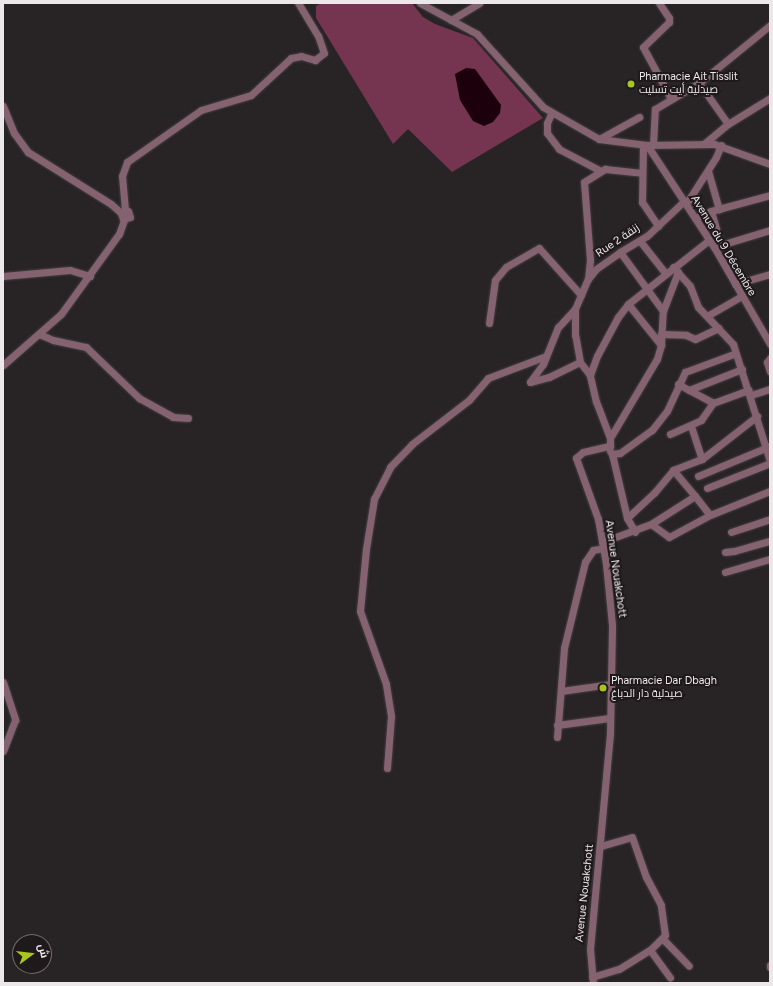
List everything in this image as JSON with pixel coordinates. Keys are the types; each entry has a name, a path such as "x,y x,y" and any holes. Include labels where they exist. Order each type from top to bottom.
{"street":[{"path":"3,365 61,314 119,234 123,214 122,176 127,162 164,139 201,110 251,96 291,58 301,56 315,60 324,53 318,36 298,3"},
{"path":"420,3 477,34 551,114 599,139 650,145 705,143 720,145 769,162"},
{"path":"451,20 479,3"},
{"path":"659,3 669,18 669,22 643,47 672,99"},
{"path":"658,226 642,202 642,173 650,145 653,111 699,83 770,25"},
{"path":"699,83 728,124"},
{"path":"705,143 728,124 770,98"},
{"path":"3,106 14,133 28,152 111,204 123,214"},
{"path":"551,114 547,123 547,134 559,149 600,171"},
{"path":"599,139 639,117"},
{"name":"Avenue du 9 Décembre","path":"650,145 657,160 709,240 717,246 741,296 770,344"},
{"name":"Rue 2 زنقة","path":"590,375 580,362 575,335 575,309 588,279 596,269 620,252 640,241 685,203 708,171 720,145"},
{"path":"588,279 590,260 584,182 600,171 608,169 642,173"},
{"path":"708,171 719,209"},
{"path":"695,218 711,211 770,195"},
{"path":"711,211 717,246 770,230"},
{"path":"610,438 596,402 590,375 597,356 618,317 628,304 666,274 676,269 709,240"},
{"path":"640,241 666,274"},
{"path":"489,323 495,280 506,267 539,248 581,295"},
{"path":"620,252 664,311"},
{"path":"635,532 627,518 612,454 608,448 610,438 657,359 661,345 664,311 676,269"},
{"path":"676,269 690,286 698,307 729,338 742,369 756,416 768,447 770,462 707,488"},
{"path":"3,276 70,270 90,276"},
{"path":"735,284 770,274"},
{"path":"707,316 741,296"},
{"path":"628,304 661,345"},
{"path":"575,309 558,327 546,356 530,383 549,377 580,362"},
{"path":"661,334 686,334 695,339 719,328"},
{"path":"39,334 53,340 86,347 139,398 173,417 188,418"},
{"path":"612,454 625,450 652,430 667,411 678,384 685,372 736,353"},
{"path":"387,768 391,716 387,690 384,673 361,615 360,605 374,499 390,467 416,441 465,403 488,378 546,356"},
{"path":"770,358 767,362 770,372"},
{"path":"689,390 742,369"},
{"path":"678,384 713,403"},
{"path":"670,434 691,426 704,417 713,403 770,389"},
{"path":"627,518 654,493 673,470 702,459 756,416"},
{"path":"691,426 702,459"},
{"path":"698,476 768,447"},
{"name":"Avenue Nouakchott","path":"592,980 590,949 610,718 612,625 603,545 594,505 575,461 578,454 608,448"},
{"path":"673,470 710,515"},
{"path":"651,524 669,537 710,515 770,491"},
{"path":"556,737 564,648 585,562 592,550 651,524 695,496"},
{"path":"731,532 770,519"},
{"path":"725,552 734,552 770,540"},
{"path":"725,572 770,559"},
{"path":"3,682 15,720 3,751"},
{"path":"561,691 610,684"},
{"path":"558,725 610,718"},
{"path":"3,732 10,736"},
{"path":"592,980 618,968 650,950 663,939 665,935 662,909 646,877 632,837 600,846"},
{"path":"663,939 689,966"},
{"path":"650,950 670,978"}],"shaded area":[{"path":"321,3 412,3 423,17 435,24 473,38 543,118 452,172 408,129 393,144 316,18 316,6"},
{"path":"466,68 475,69 501,105 500,113 493,122 484,126 473,121 460,100 455,74"}],"place":[{"name":"Pharmacie Ait Tisslit صيدلية أيت تسليت","path":"631,84"},
{"name":"Pharmacie Dar Dbagh صيدلية دار الدباغ","path":"603,688"}]}
